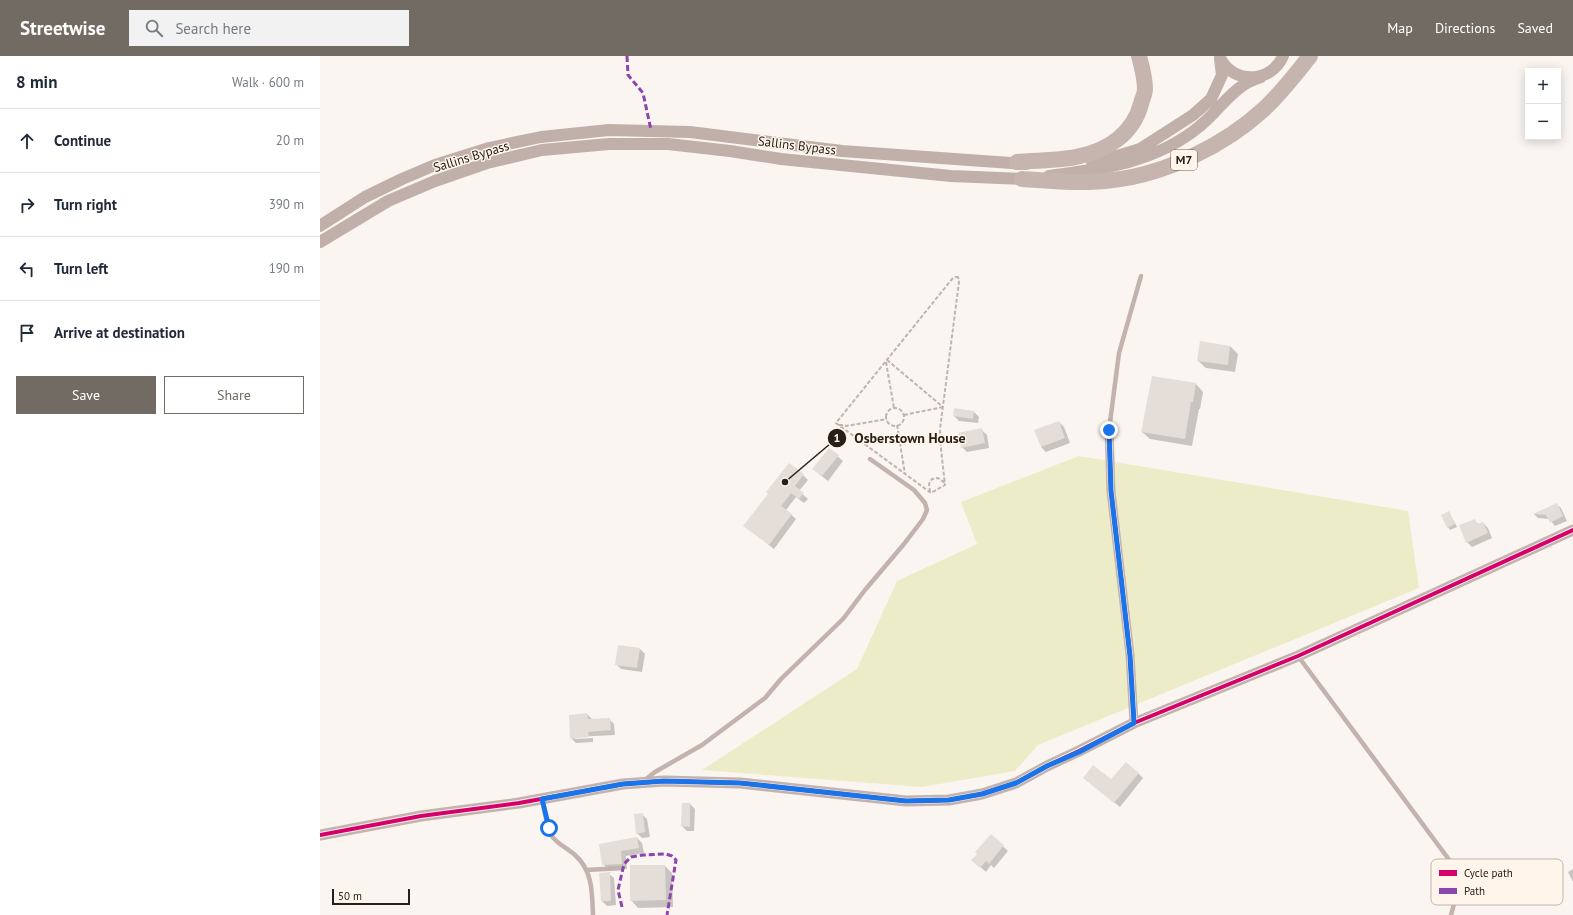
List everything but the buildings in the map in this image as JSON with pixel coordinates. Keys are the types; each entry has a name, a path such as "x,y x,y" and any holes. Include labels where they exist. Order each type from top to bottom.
{"highway":[{"path":"1016,162 1079,157 1100,151 1120,138 1130,128 1139,110 1145,90 1143,71 1138,56"},
{"name":"M7","path":"1022,179 1074,182 1113,180 1156,171 1192,157 1237,132 1265,108 1310,56"}],"main road":[{"name":"Sallins Bypass","path":"320,242 388,201 435,181 487,164 550,150 609,144 668,144 730,151 781,159 951,176 1022,179 1102,169 1148,156 1187,136 1200,126 1242,85 1269,73 1276,68 1283,56"},
{"name":"Sallins Bypass","path":"320,226 365,197 435,165 489,148 541,137 602,131 651,130 690,132 842,151 930,158 1016,162 1042,166 1079,164 1104,160 1140,149 1192,115 1211,99 1222,75 1220,58"},
{"path":"1220,58 1227,69 1237,75 1249,78 1261,77"}],"street":[{"path":"1109,430 1111,491 1130,656 1134,723"},
{"path":"320,835 421,816 542,799 623,784 664,781 740,783 906,801 949,800 982,794 1016,783 1134,723 1298,656 1573,530"}],"lane":[{"path":"1109,430 1119,353 1141,276"},
{"path":"643,783 655,772 702,744 765,698 781,679 843,619 924,519 927,510 925,503 914,490 870,459"},
{"path":"1298,656 1449,859"},
{"path":"542,799 552,836 561,845 575,855 590,876 594,915"},
{"path":"586,870 623,868"},
{"path":"1451,915 1454,905"}],"path":[{"path":"931,493 836,423 952,279 958,277 959,282 940,429 945,485"},
{"path":"886,360 943,407"},
{"path":"886,360 894,408"},
{"path":"904,415 943,407"},
{"path":"894,408 900,410 904,415"},
{"path":"894,408 888,412 887,419 890,424 897,425 902,422 904,415"},
{"path":"839,425 841,424 846,426 887,419"},
{"path":"897,425 904,474"},
{"path":"931,493 928,488 932,479 942,479 945,485"},
{"path":"931,493 945,485"}],"green space":[{"path":"1079,456 1408,511 1419,588 1038,745 1015,771 922,787 702,770 857,669 897,581 977,544 961,502"}],"marked path":[{"path":"627,56 628,75 643,93 651,130"},
{"path":"622,907 618,890 624,864 631,857 666,854 672,856 676,860 667,915"}],"cycle path":[{"path":"1109,430 1111,491 1130,655 1134,723"},
{"path":"320,835 421,816 519,803 623,784 664,781 740,783 906,801 949,800 982,794 1016,783 1134,723 1298,656 1573,530"}],"place":[{"name":"Osberstown House","path":"785,482"}],"route":[{"path":"549,828 542,799 623,784 664,781 740,783 839,795 906,801 949,800 982,794 1016,783 1134,723 1130,656 1111,491 1109,430"}]}
